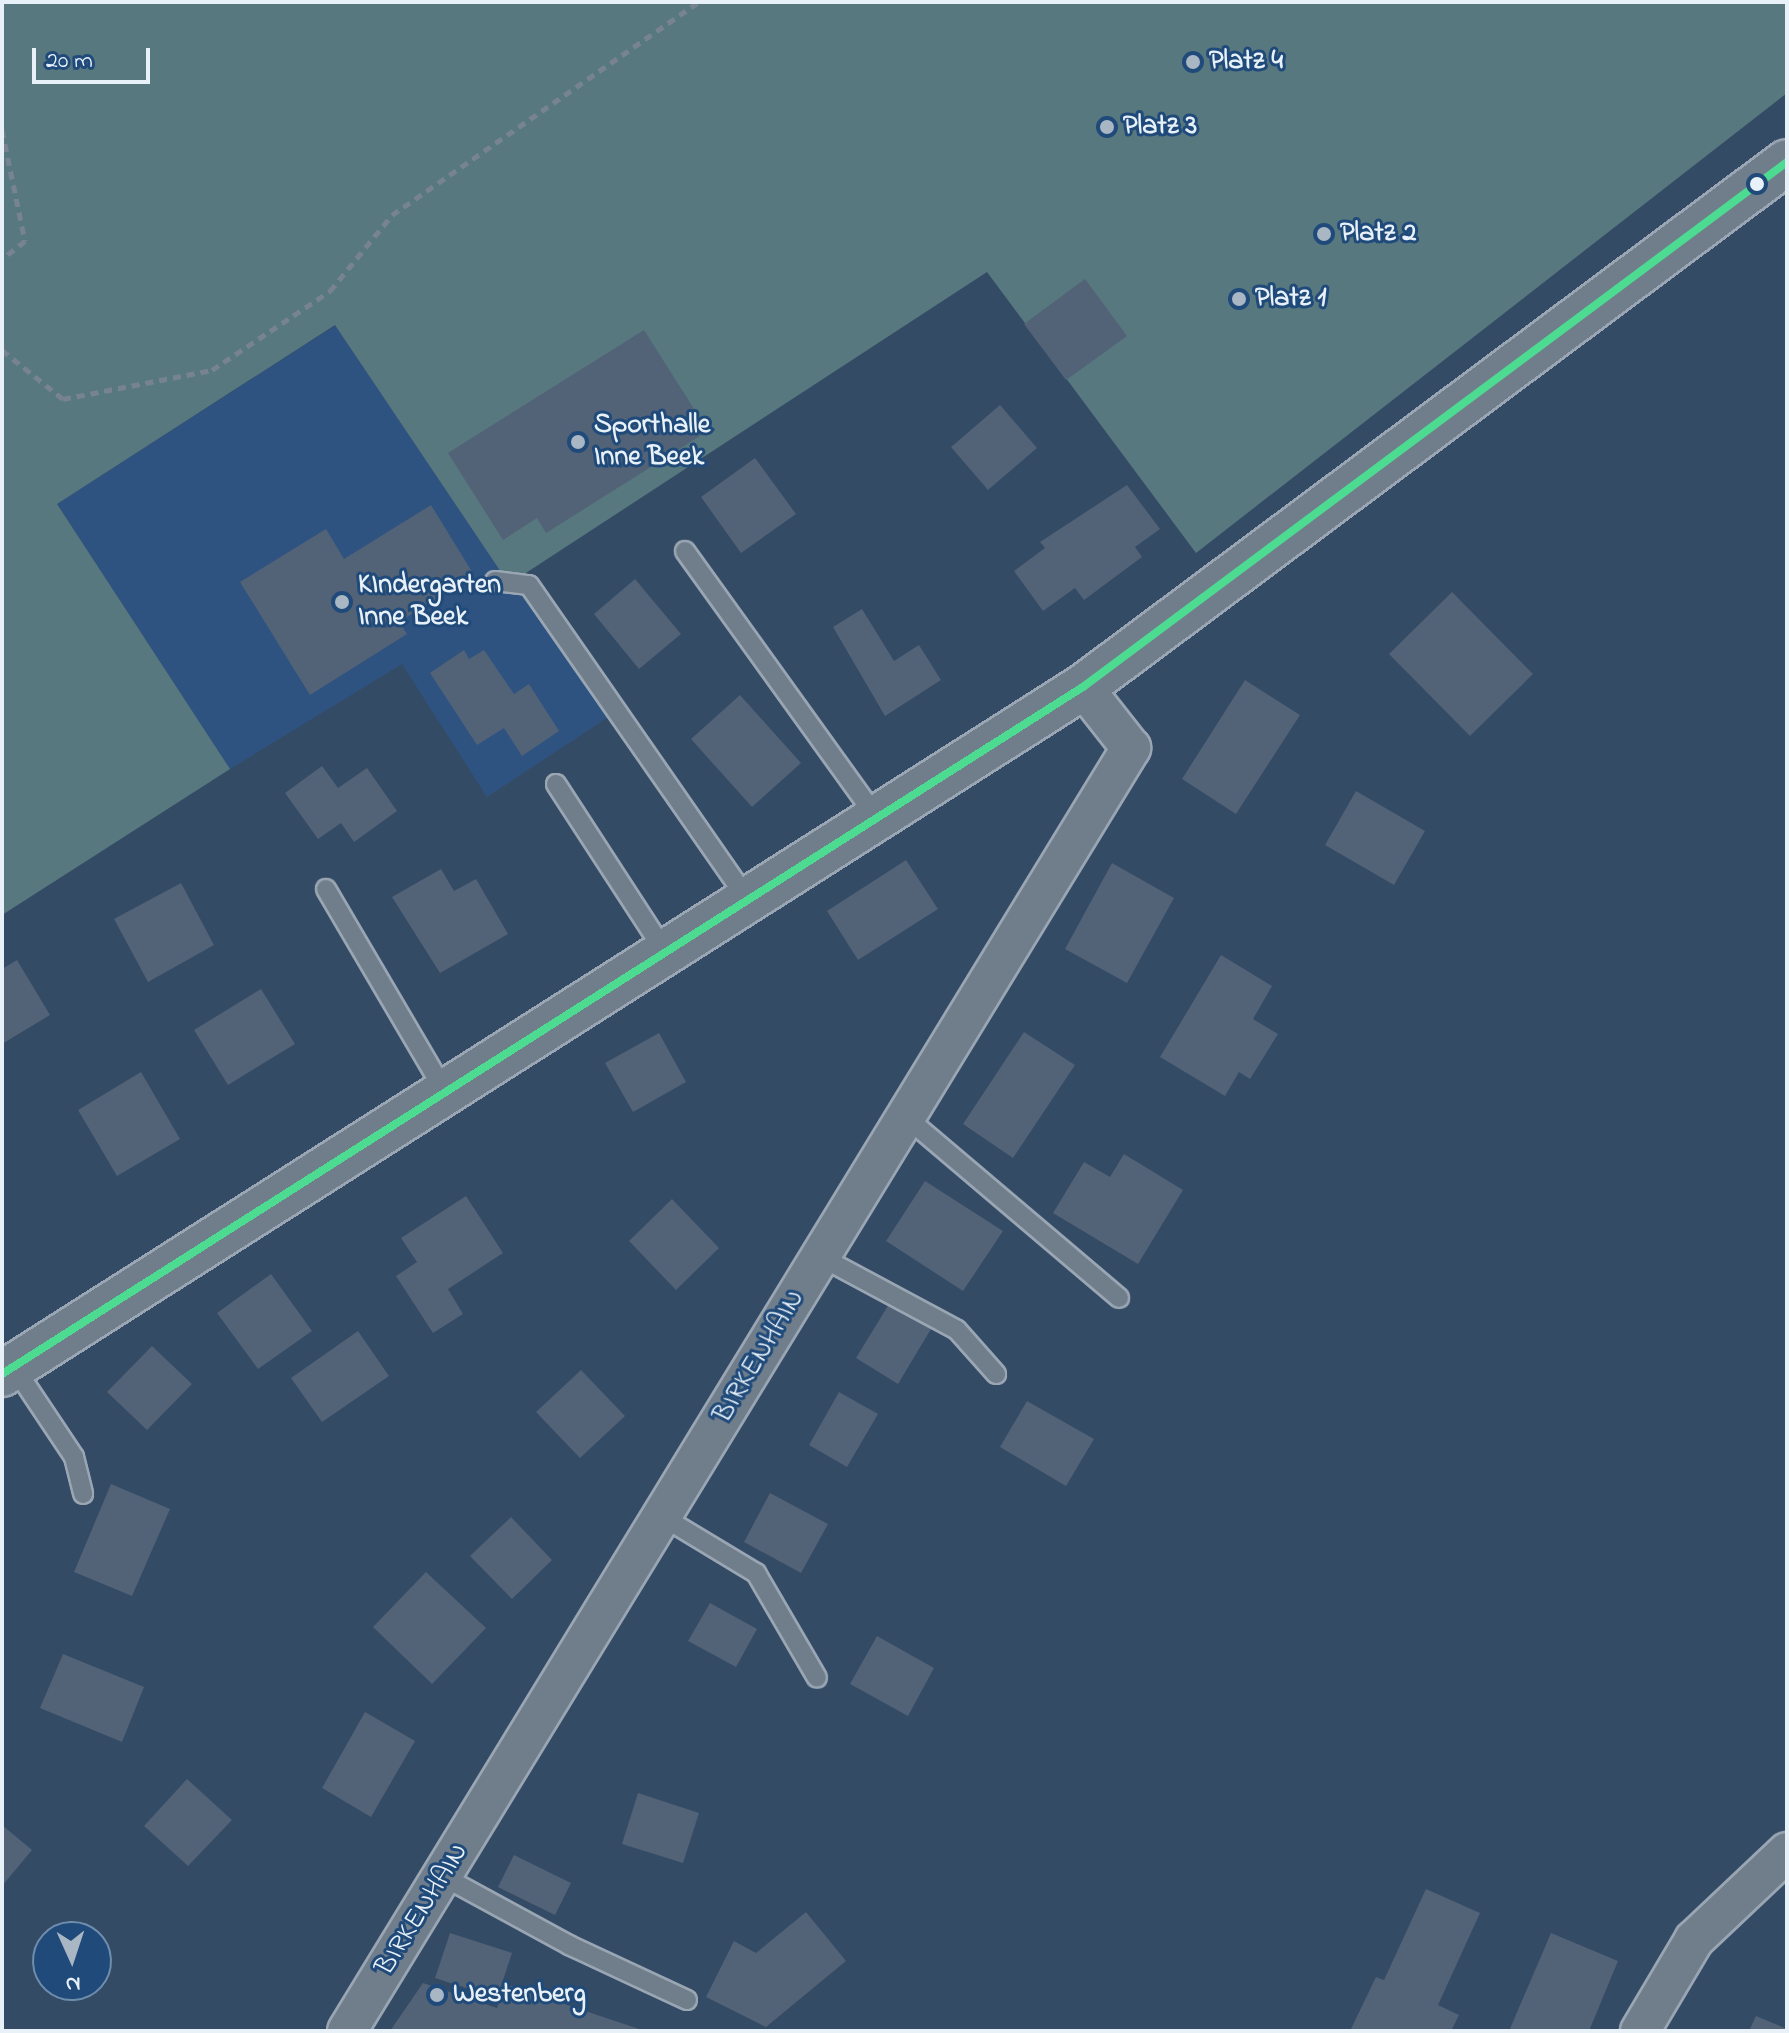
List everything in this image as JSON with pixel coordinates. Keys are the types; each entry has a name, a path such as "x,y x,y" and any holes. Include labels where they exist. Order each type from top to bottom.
{"street":[{"path":"8,1370 879,821 1083,687 1787,162"},
{"name":"BIRKENHAIN","path":"347,2031 444,1877 1131,748 1083,687"},
{"path":"1640,2031 1694,1940 1787,1852"}],"lane":[{"path":"685,551 797,714 879,821"},
{"path":"495,581 529,585 750,902"},
{"path":"556,784 667,955"},
{"path":"326,889 447,1094"},
{"path":"907,1118 1119,1298"},
{"path":"821,1257 957,1330 996,1374"},
{"path":"8,1370 74,1457 83,1494"},
{"path":"663,1517 756,1573 817,1678"},
{"path":"444,1877 569,1945 687,2000"}],"path":[{"path":"2,350 63,399 212,370 330,291 392,215 698,2"},
{"path":"2,130 25,241 2,259"}],"shaded area":[{"path":"336,325 509,584 529,585 616,712 487,797 402,664 230,769 57,504"}],"green space":[{"path":"2,2 1787,2 1787,93 1196,553 987,272 509,584 335,325 57,504 230,769 2,915"}],"building":[{"path":"1085,279 1127,336 1066,380 1024,324"},
{"name":"Sporthalle Inne Beek","path":"644,330 708,431 546,533 537,518 503,540 448,453"},
{"path":"1000,405 1037,448 988,490 951,447"},
{"path":"755,458 796,514 741,553 701,497"},
{"path":"1127,485 1160,529 1135,547 1142,557 1084,600 1075,588 1043,611 1014,571 1045,548 1040,542"},
{"name":"KIndergarten Inne Beek","path":"431,505 474,575 399,622 407,634 310,695 240,582 326,529 344,559"},
{"path":"635,579 681,634 639,669 594,614"},
{"path":"1452,592 1533,674 1470,736 1389,654"},
{"path":"862,609 894,661 919,645 941,680 885,716 833,627"},
{"path":"464,650 469,659 484,650 514,694 529,684 559,731 522,756 504,728 477,745 430,673"},
{"path":"1245,680 1300,715 1236,814 1182,779"},
{"path":"740,695 801,763 752,807 691,739"},
{"path":"322,766 338,788 367,768 397,811 354,842 341,823 318,839 285,793"},
{"path":"1356,791 1425,831 1394,885 1325,845"},
{"path":"906,860 938,909 858,960 827,911"},
{"path":"1112,863 1174,898 1127,983 1065,949"},
{"path":"441,869 454,891 476,879 508,934 440,973 392,897"},
{"path":"181,883 214,945 148,982 114,919"},
{"path":"1221,955 1272,986 1253,1019 1278,1034 1250,1079 1239,1072 1225,1096 1160,1057"},
{"path":"17,960 50,1015 2,1044 2,969"},
{"path":"261,989 295,1044 228,1085 194,1030"},
{"path":"1024,1032 1075,1065 1013,1158 963,1124"},
{"path":"659,1033 686,1082 633,1112 605,1063"},
{"path":"141,1072 180,1139 117,1176 78,1110"},
{"path":"1124,1154 1183,1190 1138,1264 1053,1213 1084,1162 1110,1177"},
{"path":"925,1181 1003,1231 963,1291 886,1241"},
{"path":"466,1196 503,1253 448,1289 463,1314 433,1333 396,1276 417,1262 401,1238"},
{"path":"672,1199 719,1248 676,1290 629,1241"},
{"path":"271,1274 312,1331 258,1369 217,1313"},
{"path":"889,1304 931,1329 898,1384 856,1358"},
{"path":"358,1331 389,1376 322,1422 291,1378"},
{"path":"152,1346 192,1384 147,1430 107,1392"},
{"path":"581,1370 625,1416 580,1458 536,1412"},
{"path":"839,1392 878,1414 847,1467 809,1445"},
{"path":"1027,1401 1094,1439 1066,1486 1000,1447"},
{"path":"111,1484 170,1509 132,1596 74,1572"},
{"path":"770,1493 828,1524 801,1573 744,1542"},
{"path":"511,1517 552,1560 512,1599 470,1556"},
{"path":"426,1572 486,1628 432,1684 373,1627"},
{"path":"710,1603 757,1629 736,1667 688,1641"},
{"path":"877,1636 934,1668 908,1716 850,1684"},
{"path":"63,1654 144,1687 122,1742 40,1708"},
{"path":"365,1712 415,1741 371,1817 322,1788"},
{"path":"187,1779 232,1820 188,1866 144,1826"},
{"path":"638,1793 699,1813 683,1863 622,1844"},
{"path":"2,1825 32,1850 2,1886"},
{"path":"514,1855 571,1883 555,1915 498,1887"},
{"path":"1426,1889 1480,1913 1438,2005 1459,2015 1451,2031 1350,2031 1376,1977 1384,1980"},
{"path":"806,1912 846,1961 766,2027 706,1997 734,1941 756,1953"},
{"path":"450,1933 512,1953 497,1998 435,1978"},
{"path":"1551,1933 1618,1961 1589,2031 1509,2031"},
{"path":"423,1983 497,2008 505,1984 645,2031 390,2031"},
{"path":"1756,2016 1787,2029 1787,2031 1749,2031"}],"transit line":[{"path":"2,1374 1083,687 1787,162"}],"place":[{"name":"Platz 4","path":"1193,62"},
{"name":"Platz 3","path":"1107,127"},
{"name":"Platz 2","path":"1324,234"},
{"name":"Platz 1","path":"1239,299"},
{"name":"Sporthalle Inne Beek","path":"578,442"},
{"name":"KIndergarten Inne Beek","path":"342,602"},
{"name":"Westenberg","path":"437,1995"}]}
